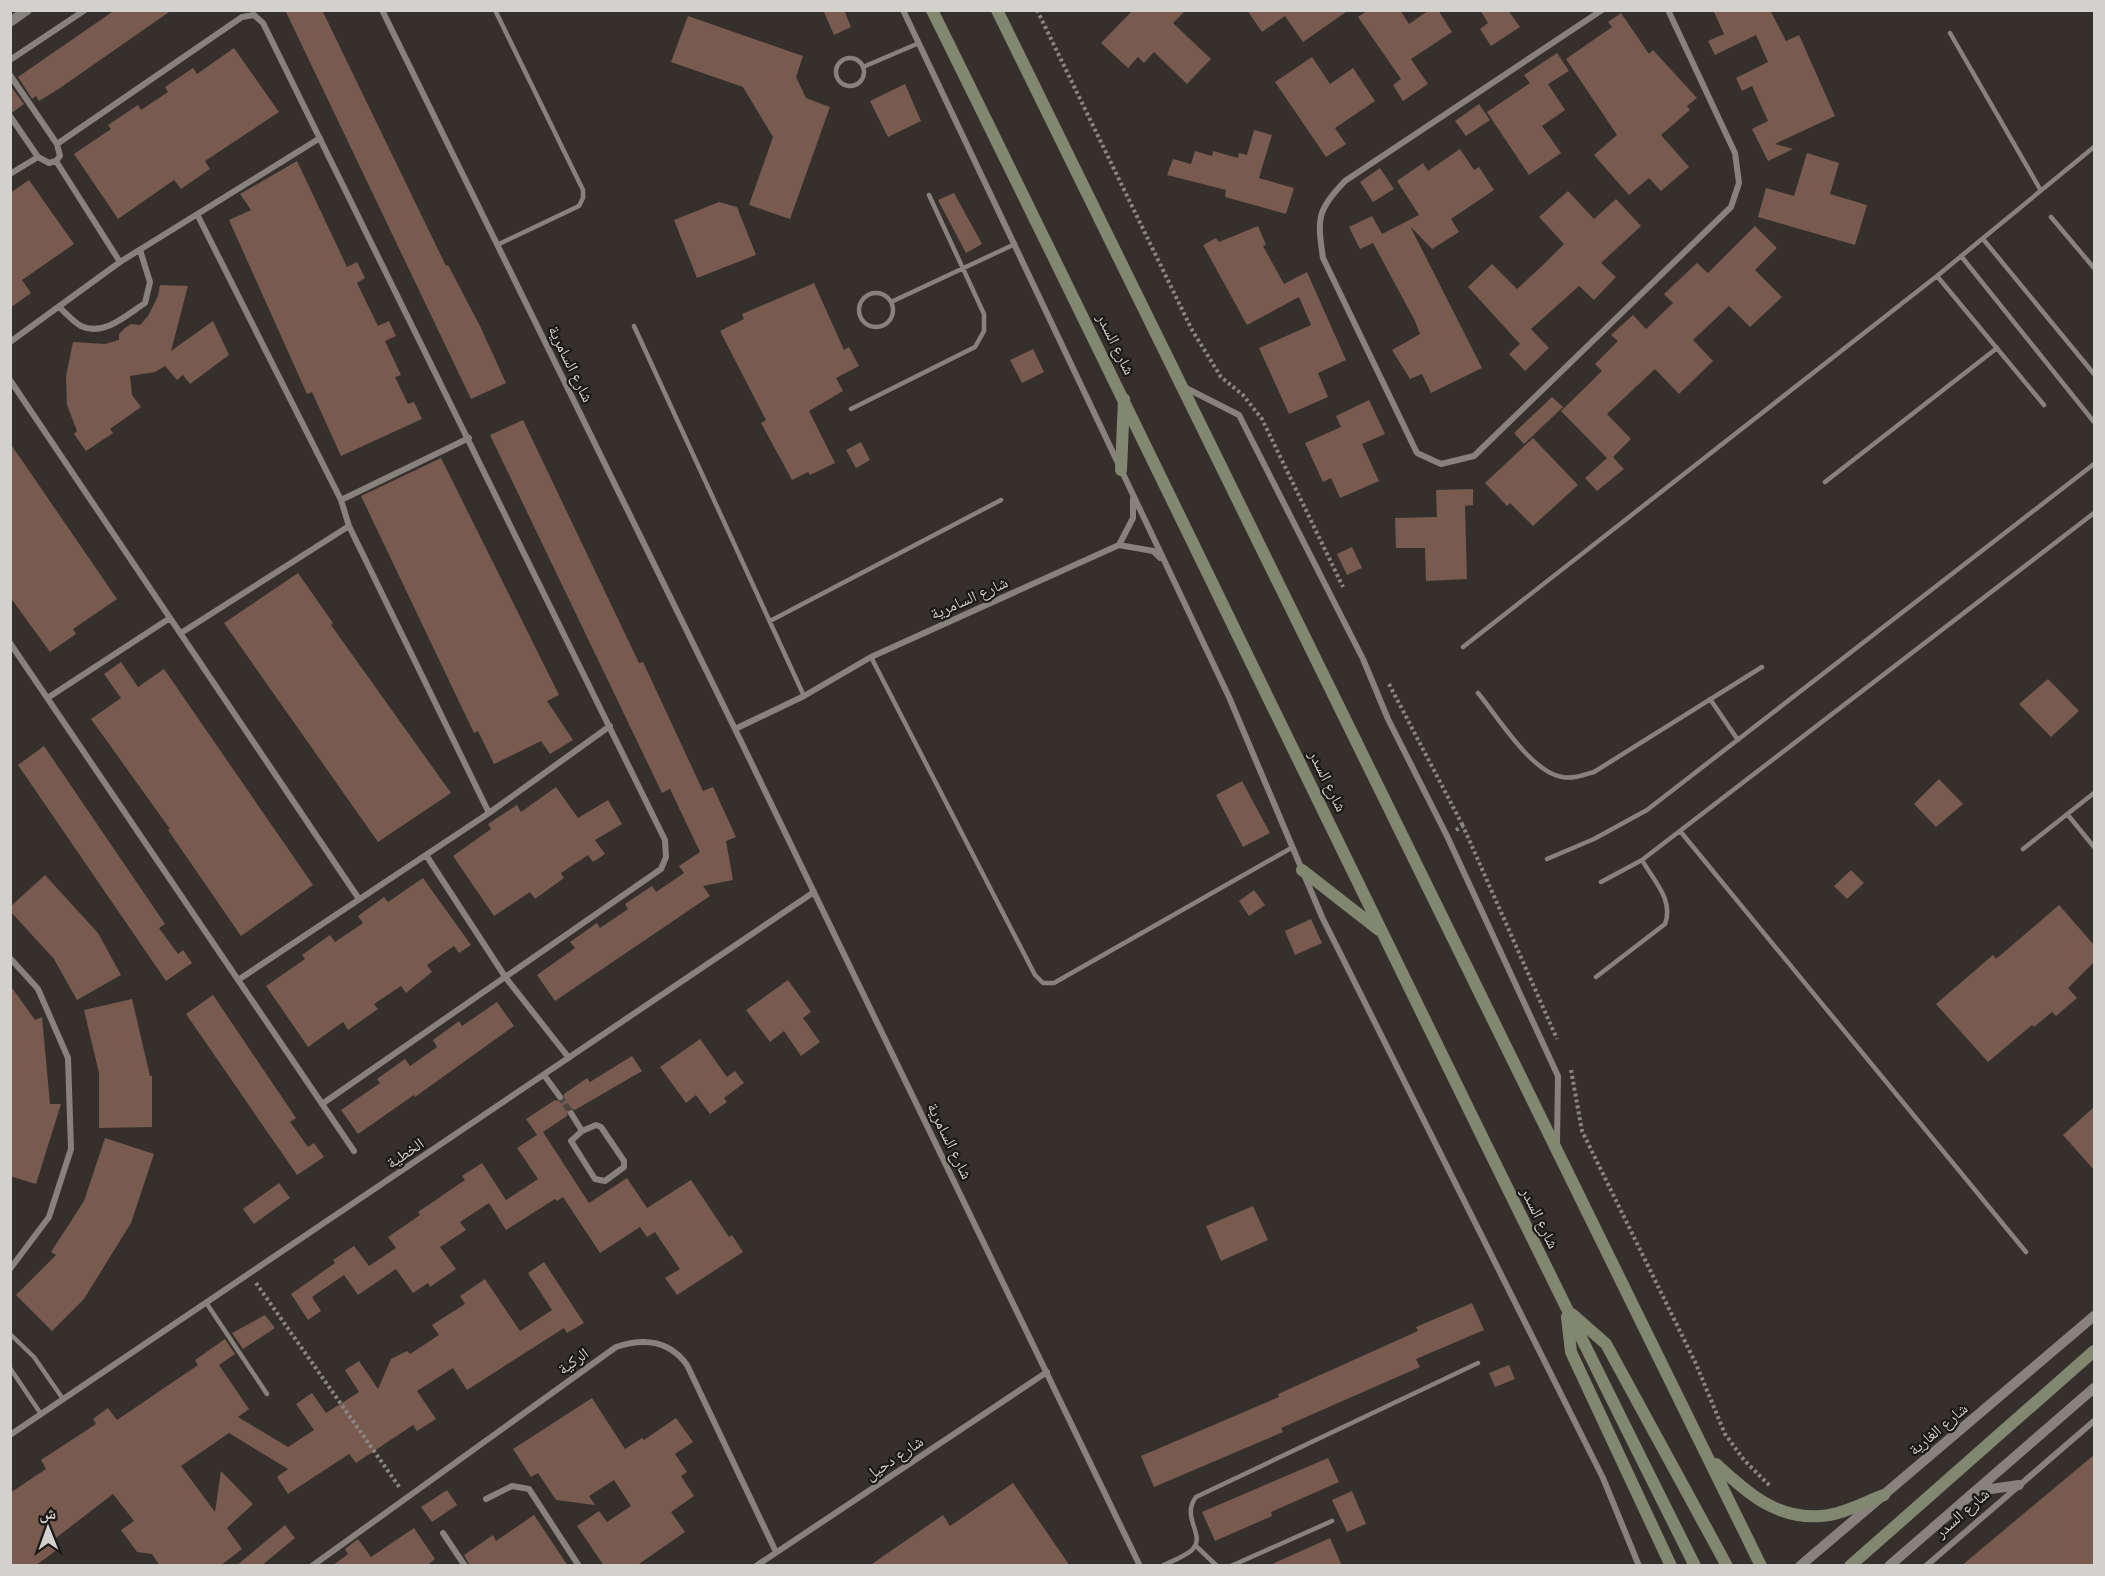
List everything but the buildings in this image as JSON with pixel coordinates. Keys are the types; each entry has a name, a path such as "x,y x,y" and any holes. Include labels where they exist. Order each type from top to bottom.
{"main road":[{"name":"شارع السدر","path":"932,10 1124,398 1567,1310 1695,1566"},
{"path":"997,10 1761,1566"},
{"path":"1121,470 1124,398"},
{"path":"1302,870 1384,933"},
{"path":"1567,1310 1571,1352 1671,1566"},
{"path":"1567,1310 1606,1344 1727,1566"},
{"path":"1850,1566 2094,1351"},
{"path":"1709,1458 1762,1503 1792,1515 1823,1516 1884,1495"}],"street":[{"path":"10,22 27,10"},
{"path":"10,60 85,10"},
{"name":"شارع السامرية","path":"382,10 735,729 1140,1566"},
{"path":"903,10 1229,697 1328,927 1603,1478 1639,1566"},
{"path":"1602,10 1346,181 1324,203 1319,230 1323,258 1417,453 1441,464 1474,456 1731,207 1738,183 1734,153 1668,10"},
{"path":"57,144 242,17 254,15 263,23 665,840 666,857 661,870 322,1104"},
{"path":"10,75 57,144 60,156 56,161 50,163 38,157 10,116"},
{"path":"10,342 120,262 198,216 320,138"},
{"path":"10,174 38,157"},
{"path":"56,161 120,262"},
{"path":"198,216 341,500 349,526 489,813"},
{"path":"59,307 81,326 99,328 109,326 145,303 150,282 140,250"},
{"path":"10,380 358,899"},
{"path":"1181,386 1239,415 1370,678 1447,836 1558,1076 1557,1150"},
{"path":"341,500 469,438"},
{"path":"1133,496 1133,518 1119,545 1153,551 1164,562"},
{"path":"181,633 349,526"},
{"name":"شارع السامرية","path":"735,729 804,696 871,657 1119,545"},
{"path":"49,697 170,618"},
{"path":"10,643 49,697 354,1151"},
{"path":"238,980 489,813 610,726"},
{"path":"426,855 506,978 568,1058"},
{"name":"الخطية","path":"10,1435 814,892"},
{"path":"10,958 38,989 68,1058 71,1149 49,1216 10,1269"},
{"path":"544,1075 560,1096"},
{"path":"571,1113 582,1131"},
{"path":"596,1125 602,1127 621,1155 624,1167 605,1181 595,1179 571,1141 582,1131 596,1125"},
{"name":"شارع الغارية","path":"1800,1566 2094,1316"},
{"name":"الركية","path":"312,1566 616,1347 633,1341 650,1341 678,1352 687,1365 776,1552"},
{"name":"شارع دحيل","path":"756,1566 1047,1372"},
{"path":"1889,1566 2094,1388"},
{"path":"1976,1491 2019,1485 2094,1421"},
{"name":"شارع السدر","path":"1926,1566 2019,1485"},
{"path":"486,1499 512,1486 528,1489 579,1566"},
{"path":"443,1533 465,1566"}],"lane":[{"path":"495,10 583,190 584,198 579,206 497,246"},
{"path":"1950,33 2040,189"},
{"path":"863,67 919,44"},
{"path":"844,59 855,59 863,67 863,78 855,86 844,86 836,78 836,67 844,59"},
{"path":"1463,647 1937,276 2040,189 2094,147"},
{"path":"851,409 975,347 984,331 984,314 929,195"},
{"path":"2052,217 2094,268"},
{"path":"1983,239 2094,374"},
{"path":"891,302 1016,244"},
{"path":"1961,256 2094,422"},
{"path":"1937,276 2044,405"},
{"path":"871,294 882,294 891,302 892,314 886,323 875,326 861,318 860,306 871,294"},
{"path":"634,326 804,696"},
{"path":"1825,482 1997,348"},
{"path":"1547,859 1594,839 1647,810 2094,464"},
{"path":"770,621 1001,500"},
{"path":"1601,882 1642,860 2094,513"},
{"path":"871,657 1035,975 1043,983 1054,983 1293,848"},
{"path":"1478,693 1535,763 1548,772 1563,777 1579,777 1594,772 1762,667"},
{"path":"1710,699 1738,740"},
{"path":"2024,849 2094,794"},
{"path":"2068,815 2094,847"},
{"path":"1680,831 2026,1252"},
{"path":"1596,977 1665,924 1669,914 1668,903 1642,860"},
{"path":"207,1304 267,1394"},
{"path":"10,1334 34,1358 63,1399"},
{"path":"1162,1566 1190,1552 1196,1546 1197,1537 1189,1514 1190,1505 1196,1497 1478,1363"},
{"path":"10,1368 41,1414"},
{"path":"1230,1566 1332,1521"},
{"path":"1196,1546 1217,1566"}],"path":[{"path":"1037,10 1192,330 1221,377 1243,395 1262,419 1344,591"},
{"path":"1370,678 1381,671 1463,826 1560,1046"},
{"path":"1447,836 1463,826"},
{"path":"1569,1067 1574,1078 1578,1117 1582,1131 1696,1364 1725,1434 1757,1474 1779,1492"},
{"path":"250,1274 407,1498"}],"tunnel":[{"path":"560,1097 571,1113"}]}
